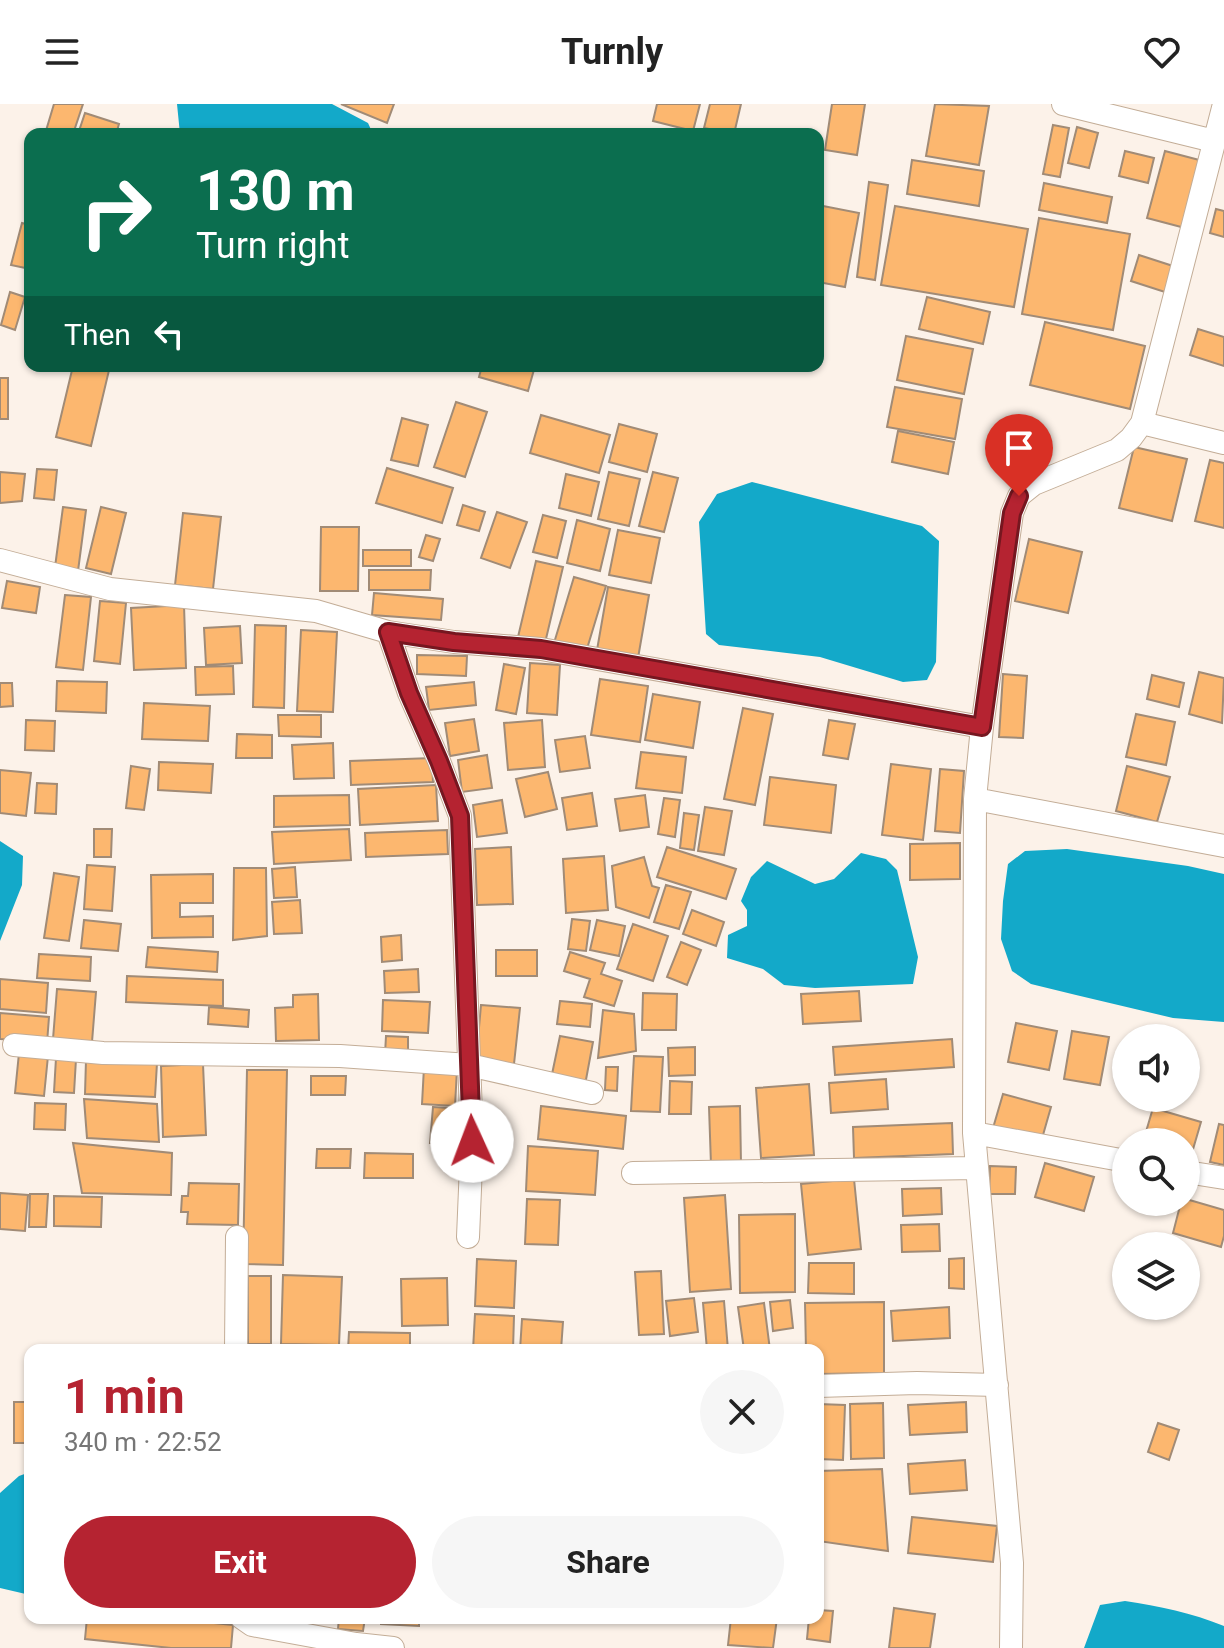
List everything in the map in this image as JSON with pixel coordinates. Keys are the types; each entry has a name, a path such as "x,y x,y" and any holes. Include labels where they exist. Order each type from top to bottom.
{"street":[{"path":"1063,104 1214,141"},
{"path":"1011,1648 1012,1563 974,1133 975,799 982,727 1012,513 1019,496 1034,484 1117,450 1142,423 1224,104"},
{"path":"1142,423 1224,443"},
{"path":"0,560 110,589 316,611 388,632 454,642 541,649 982,727"},
{"path":"388,632 409,693 460,816 472,1141 468,1237"},
{"path":"975,799 1224,846"},
{"path":"14,1045 103,1053 340,1056 469,1065 592,1093"},
{"path":"974,1133 1112,1158"},
{"path":"633,1173 977,1168"},
{"path":"1200,1174 1224,1178"},
{"path":"236,1344 237,1237"},
{"path":"824,1386 997,1385"},
{"path":"251,1624 393,1648"}],"water":[{"path":"177,104 332,104 368,123 370,128 179,128"},
{"path":"752,482 922,526 939,541 936,662 927,680 903,682 820,657 719,645 706,634 699,522 717,494"},
{"path":"0,841 23,856 22,885 0,941"},
{"path":"1067,849 1224,874 1224,1022 1173,1018 1076,995 1031,984 1012,971 1001,939 1008,864 1025,851"},
{"path":"861,853 886,859 897,870 918,957 913,984 815,988 784,985 763,969 727,958 728,935 747,926 747,910 741,901 751,877 767,861 815,884 834,879"},
{"path":"24,1474 24,1594 0,1588 0,1493"},
{"path":"1125,1601 1175,1610 1224,1626 1224,1648 1084,1648 1100,1605"}],"building":[{"path":"54,104 83,104 75,128 47,128"},
{"path":"341,104 394,104 387,123"},
{"path":"657,104 700,104 694,128 653,121"},
{"path":"710,104 741,104 735,128 704,128"},
{"path":"832,104 865,104 857,155 825,150"},
{"path":"935,104 989,106 979,165 926,156"},
{"path":"85,113 119,124 118,128 80,128"},
{"path":"1053,125 1069,128 1060,177 1043,174"},
{"path":"1077,127 1098,133 1089,168 1068,163"},
{"path":"1125,151 1154,158 1148,183 1119,176"},
{"path":"1165,151 1203,161 1185,228 1147,218"},
{"path":"912,160 984,171 979,206 907,194"},
{"path":"869,182 888,185 875,280 857,277"},
{"path":"1044,183 1112,197 1107,223 1039,210"},
{"path":"824,206 859,213 845,287 824,283"},
{"path":"895,206 1028,229 1014,307 881,285"},
{"path":"1216,209 1224,211 1224,237 1210,233"},
{"path":"1039,218 1130,234 1113,330 1022,314"},
{"path":"22,223 24,224 24,268 11,265"},
{"path":"1139,255 1176,267 1168,293 1131,281"},
{"path":"10,292 24,297 15,330 1,325"},
{"path":"927,297 990,312 983,344 919,329"},
{"path":"1045,322 1145,346 1130,409 1030,385"},
{"path":"1198,329 1224,337 1224,366 1190,355"},
{"path":"906,336 973,349 964,394 897,380"},
{"path":"72,372 109,372 91,446 56,437"},
{"path":"480,372 533,372 528,391 479,377"},
{"path":"0,378 8,378 8,419 0,419"},
{"path":"895,387 962,399 955,439 887,427"},
{"path":"456,402 487,412 465,477 434,467"},
{"path":"541,415 610,435 599,473 530,453"},
{"path":"402,418 428,425 418,466 391,460"},
{"path":"619,424 657,434 647,472 609,462"},
{"path":"898,431 954,442 948,474 892,462"},
{"path":"1134,447 1187,459 1172,521 1119,508"},
{"path":"1210,460 1224,463 1224,528 1195,521"},
{"path":"387,468 453,488 442,523 376,503"},
{"path":"37,469 57,470 54,500 34,498"},
{"path":"0,472 25,474 22,501 0,503"},
{"path":"609,472 640,479 629,526 598,519"},
{"path":"653,472 678,478 664,532 639,526"},
{"path":"566,474 599,482 591,516 559,508"},
{"path":"463,505 485,512 479,531 457,525"},
{"path":"63,507 86,510 78,571 55,567"},
{"path":"101,507 126,513 111,574 86,568"},
{"path":"497,512 527,522 510,568 481,558"},
{"path":"183,513 221,517 213,589 175,585"},
{"path":"543,515 566,521 557,558 533,552"},
{"path":"577,520 610,529 600,571 567,563"},
{"path":"321,527 359,527 358,591 320,591"},
{"path":"618,530 660,538 651,583 609,575"},
{"path":"426,535 440,539 433,561 419,557"},
{"path":"1029,539 1082,552 1068,613 1015,601"},
{"path":"363,550 411,550 411,566 363,566"},
{"path":"536,561 563,567 545,643 518,637"},
{"path":"369,570 431,570 430,590 369,590"},
{"path":"574,577 606,586 586,652 554,643"},
{"path":"7,581 40,587 36,613 2,608"},
{"path":"608,587 649,595 638,658 597,650"},
{"path":"374,593 443,599 441,620 372,615"},
{"path":"65,595 91,597 83,670 56,667"},
{"path":"100,601 126,603 120,664 94,661"},
{"path":"184,605 186,668 134,670 131,608"},
{"path":"255,625 286,626 284,708 253,707"},
{"path":"240,626 242,663 206,665 204,628"},
{"path":"301,630 337,632 333,712 297,711"},
{"path":"417,655 467,656 466,676 417,674"},
{"path":"530,663 560,665 557,715 527,713"},
{"path":"504,664 525,668 516,714 496,710"},
{"path":"233,666 234,694 196,695 195,667"},
{"path":"1199,672 1224,678 1222,723 1189,714"},
{"path":"1003,674 1027,676 1023,738 999,737"},
{"path":"1152,675 1184,683 1179,707 1147,699"},
{"path":"600,679 648,686 640,742 591,735"},
{"path":"57,681 107,682 106,713 56,711"},
{"path":"474,682 476,705 429,710 426,687"},
{"path":"0,683 12,683 13,706 0,707"},
{"path":"653,694 700,702 693,748 645,740"},
{"path":"144,703 210,706 208,741 142,739"},
{"path":"743,708 773,714 755,805 724,799"},
{"path":"1136,714 1175,722 1166,765 1126,757"},
{"path":"278,715 321,715 321,737 279,736"},
{"path":"474,719 479,751 450,756 445,723"},
{"path":"26,720 55,721 54,751 25,750"},
{"path":"542,720 545,767 508,770 504,723"},
{"path":"829,720 855,724 848,759 823,755"},
{"path":"237,734 272,735 272,758 236,758"},
{"path":"585,736 590,768 560,772 555,740"},
{"path":"333,743 334,778 294,779 292,745"},
{"path":"641,752 686,757 682,793 636,788"},
{"path":"487,755 492,788 462,792 458,760"},
{"path":"432,758 433,782 351,785 350,761"},
{"path":"159,762 213,764 211,793 158,790"},
{"path":"891,764 931,769 923,840 882,835"},
{"path":"131,766 150,769 144,810 126,808"},
{"path":"1127,766 1170,777 1157,822 1116,811"},
{"path":"940,769 964,771 960,833 935,831"},
{"path":"0,770 31,773 26,816 0,813"},
{"path":"548,772 557,809 525,817 516,779"},
{"path":"770,777 836,785 831,833 764,825"},
{"path":"37,783 57,784 56,814 35,813"},
{"path":"436,785 438,821 360,825 358,789"},
{"path":"592,793 597,826 567,830 562,798"},
{"path":"349,795 350,825 274,827 274,796"},
{"path":"645,795 649,827 620,831 615,799"},
{"path":"664,798 680,800 675,837 658,834"},
{"path":"502,800 507,833 477,837 473,805"},
{"path":"705,807 732,811 724,855 698,851"},
{"path":"684,813 699,815 694,850 680,848"},
{"path":"94,829 112,829 111,857 94,857"},
{"path":"349,829 351,860 274,864 272,832"},
{"path":"447,830 448,854 366,857 365,833"},
{"path":"960,843 960,879 910,880 910,844"},
{"path":"511,847 513,904 477,905 475,849"},
{"path":"667,847 736,869 726,899 657,877"},
{"path":"604,856 608,910 566,913 563,859"},
{"path":"644,857 652,886 659,888 649,918 616,907 612,866"},
{"path":"87,865 115,867 112,911 84,909"},
{"path":"295,867 297,897 274,898 272,869"},
{"path":"234,868 266,868 267,936 233,940"},
{"path":"54,873 79,877 69,941 44,938"},
{"path":"213,874 213,903 180,903 180,917 213,916 213,937 152,938 151,875"},
{"path":"666,885 691,892 679,929 654,922"},
{"path":"300,900 302,933 274,934 272,902"},
{"path":"692,910 724,922 716,946 683,934"},
{"path":"572,919 590,921 586,951 568,949"},
{"path":"84,920 121,924 118,951 81,948"},
{"path":"597,920 625,926 619,956 590,950"},
{"path":"633,924 668,936 653,981 617,969"},
{"path":"401,935 402,960 382,962 381,937"},
{"path":"681,942 701,950 687,985 667,977"},
{"path":"148,947 218,952 217,972 146,967"},
{"path":"496,950 537,950 537,976 496,976"},
{"path":"570,952 605,963 601,974 622,981 614,1006 584,997 590,979 564,971"},
{"path":"39,954 91,957 90,981 37,978"},
{"path":"418,969 419,992 385,993 384,971"},
{"path":"127,976 223,980 223,1006 126,1002"},
{"path":"0,979 48,983 46,1013 0,1009"},
{"path":"57,989 96,992 92,1042 53,1039"},
{"path":"859,991 861,1021 803,1024 801,994"},
{"path":"643,993 677,994 676,1030 642,1030"},
{"path":"318,994 319,1040 276,1041 275,1008 293,1007 293,995"},
{"path":"383,1000 430,1002 428,1033 382,1031"},
{"path":"560,1001 592,1004 590,1027 557,1024"},
{"path":"481,1005 520,1008 514,1064 476,1061"},
{"path":"209,1007 249,1010 248,1027 208,1024"},
{"path":"603,1010 634,1014 636,1051 598,1058"},
{"path":"0,1013 49,1017 47,1043 0,1039"},
{"path":"1016,1023 1057,1031 1049,1070 1008,1062"},
{"path":"1072,1031 1109,1037 1100,1085 1064,1079"},
{"path":"386,1036 408,1037 408,1055 385,1054"},
{"path":"560,1036 593,1042 585,1085 551,1079"},
{"path":"952,1039 954,1067 835,1075 833,1047"},
{"path":"695,1047 695,1075 669,1076 668,1048"},
{"path":"19,1053 48,1056 44,1096 15,1093"},
{"path":"634,1056 663,1057 660,1112 631,1111"},
{"path":"56,1058 76,1059 74,1093 54,1092"},
{"path":"86,1060 157,1063 155,1097 85,1094"},
{"path":"203,1064 206,1135 163,1137 161,1066"},
{"path":"424,1067 457,1069 455,1106 422,1104"},
{"path":"606,1067 618,1067 617,1091 605,1090"},
{"path":"247,1070 287,1070 283,1265 243,1264"},
{"path":"311,1076 346,1076 345,1095 311,1095"},
{"path":"886,1079 888,1109 831,1113 829,1083"},
{"path":"670,1081 692,1082 691,1114 669,1114"},
{"path":"809,1084 814,1155 761,1158 756,1088"},
{"path":"1003,1094 1051,1107 1041,1142 993,1128"},
{"path":"84,1099 157,1104 159,1142 87,1138"},
{"path":"35,1103 66,1104 65,1130 34,1129"},
{"path":"541,1106 626,1116 623,1149 538,1139"},
{"path":"740,1106 741,1164 711,1165 709,1107"},
{"path":"433,1107 465,1109 462,1145 430,1143"},
{"path":"1152,1112 1167,1112 1201,1122 1199,1128 1147,1128"},
{"path":"952,1123 953,1154 854,1158 853,1127"},
{"path":"1219,1124 1224,1125 1224,1165 1210,1162"},
{"path":"73,1143 172,1153 171,1195 82,1193"},
{"path":"528,1146 598,1151 595,1195 526,1191"},
{"path":"317,1149 351,1149 350,1168 316,1168"},
{"path":"365,1153 413,1154 413,1178 364,1178"},
{"path":"1045,1163 1094,1177 1084,1211 1035,1197"},
{"path":"990,1166 1016,1167 1015,1194 989,1194"},
{"path":"854,1179 861,1249 808,1255 801,1184"},
{"path":"189,1183 239,1184 238,1225 187,1224 188,1212 181,1212 182,1196 188,1196"},
{"path":"941,1188 942,1214 903,1216 902,1189"},
{"path":"0,1193 28,1195 25,1231 0,1229"},
{"path":"30,1194 48,1194 46,1227 29,1227"},
{"path":"725,1195 731,1289 690,1292 684,1198"},
{"path":"54,1196 102,1197 101,1227 54,1226"},
{"path":"527,1199 560,1200 558,1245 525,1244"},
{"path":"1200,1203 1224,1210 1221,1247 1200,1241 1200,1232 1173,1232 1177,1216 1200,1216"},
{"path":"795,1214 795,1292 740,1293 739,1215"},
{"path":"939,1224 940,1251 902,1252 901,1225"},
{"path":"964,1258 964,1289 949,1288 949,1259"},
{"path":"477,1259 516,1261 514,1308 475,1306"},
{"path":"809,1263 854,1263 854,1294 808,1293"},
{"path":"661,1271 664,1334 639,1335 635,1272"},
{"path":"283,1275 342,1277 339,1344 281,1344"},
{"path":"248,1276 271,1276 271,1344 248,1344"},
{"path":"447,1278 448,1325 402,1326 401,1279"},
{"path":"694,1298 698,1332 670,1336 666,1301"},
{"path":"790,1300 793,1328 773,1331 770,1302"},
{"path":"724,1301 728,1344 706,1344 703,1303"},
{"path":"884,1302 884,1373 824,1374 824,1344 806,1344 805,1303"},
{"path":"764,1303 769,1344 743,1344 738,1307"},
{"path":"949,1307 950,1338 893,1341 891,1311"},
{"path":"475,1314 514,1316 513,1344 473,1344"},
{"path":"522,1319 563,1322 561,1344 520,1344"},
{"path":"349,1332 410,1333 410,1344 348,1344"},
{"path":"14,1402 24,1402 24,1443 14,1443"},
{"path":"966,1402 967,1432 910,1435 908,1405"},
{"path":"883,1403 884,1458 851,1459 850,1404"},
{"path":"824,1404 845,1405 843,1460 824,1459"},
{"path":"1158,1423 1179,1430 1169,1460 1148,1452"},
{"path":"965,1460 967,1490 910,1494 908,1464"},
{"path":"882,1469 888,1551 824,1542 824,1471"},
{"path":"912,1517 997,1526 993,1562 908,1553"},
{"path":"894,1608 935,1614 930,1648 889,1648"},
{"path":"824,1610 833,1611 830,1642 807,1639 808,1624 824,1624"},
{"path":"86,1624 233,1625 231,1648 171,1648 85,1639"},
{"path":"338,1624 364,1624 363,1631 338,1629"},
{"path":"730,1624 776,1624 773,1648 728,1645"}],"route":[{"path":"472,1141 460,816 409,693 388,632 454,642 541,649 982,727 1012,513 1019,496"}]}
